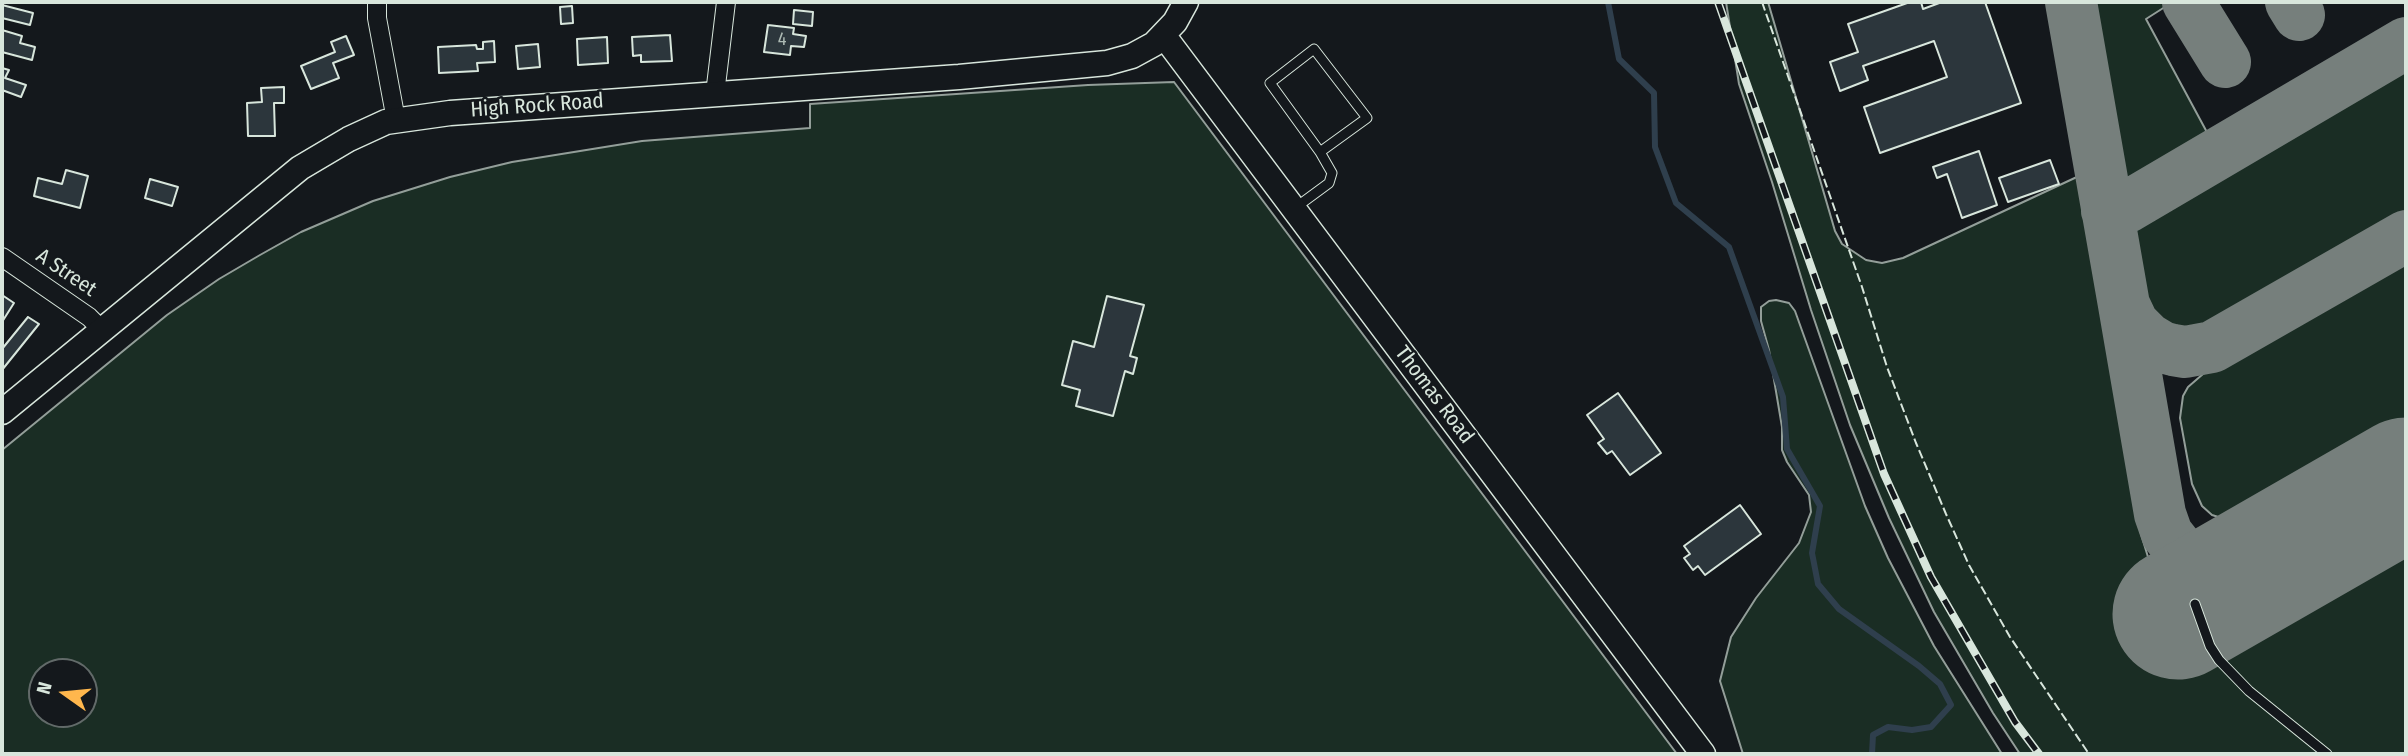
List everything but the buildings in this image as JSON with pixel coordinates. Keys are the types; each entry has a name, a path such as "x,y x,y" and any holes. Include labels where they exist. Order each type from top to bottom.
{"main road":[{"path":"1164,36 1186,2"},
{"name":"High Rock Road","path":"2,412 300,167 349,139 396,120 450,113 1090,66 1132,56 1164,36"},
{"name":"Thomas Road","path":"1164,36 1703,754"}],"street":[{"path":"377,2 377,18 396,120"},
{"path":"715,94 726,2"},
{"name":"A Street","path":"2,257 89,317 102,330"}],"lane":[{"path":"1294,209 1329,183 1329,167 1270,83 1314,49 1367,118 1320,152"},
{"path":"2195,604 2210,646 2219,660 2249,691 2327,754"}],"green space":[{"path":"1726,2 1768,2 1835,231 1842,244 1866,260 1882,263 1903,258 2079,176 2141,534 2158,579 2199,652 2406,532 2406,754 2020,754 1934,612 1889,518 1850,425 1739,84"},
{"path":"2093,2 2167,2 2168,5 2146,19 2209,136 2126,182 2122,175"},
{"path":"2406,71 2406,215 2207,329 2174,329 2155,316 2143,290 2132,228"},
{"path":"1174,82 1677,754 2,754 2,450 167,315 219,279 301,232 373,201 450,177 512,162 642,141 810,128 810,104 1088,85"},
{"path":"2406,257 2406,433 2252,520 2231,521 2212,515 2202,506 2192,484 2180,418 2183,396 2188,387 2203,374"},
{"path":"1776,300 1789,303 1795,311 1865,506 1888,558 1934,646 2002,754 1743,754 1720,681 1731,637 1756,598 1799,543 1811,512 1809,495 1782,450 1782,427 1769,350 1761,321 1761,307"}],"waterway":[{"path":"1608,2 1619,59 1654,93 1655,147 1676,203 1729,247 1783,397 1787,449 1820,506 1812,553 1818,584 1839,609 1940,684 1951,705 1931,727 1912,730 1888,727 1873,735 1872,754"}],"taxiway":[{"path":"2071,2 2124,305 2133,324 2147,338 2162,347 2185,352 2212,347 2406,236"},
{"path":"2188,2 2225,62"},
{"path":"2291,2 2299,15"},
{"path":"2107,211 2127,207 2406,43"},
{"path":"2124,305 2160,514 2167,534 2182,553 2210,569 2234,570 2264,565"}],"runway":[{"path":"2178,614 2406,483"}],"railway":[{"path":"1718,2 1884,474 1931,577 2015,722 2039,754"}],"fence":[{"path":"1762,2 1862,287 1887,367 1946,514 1969,565 2010,637 2089,754"}]}
